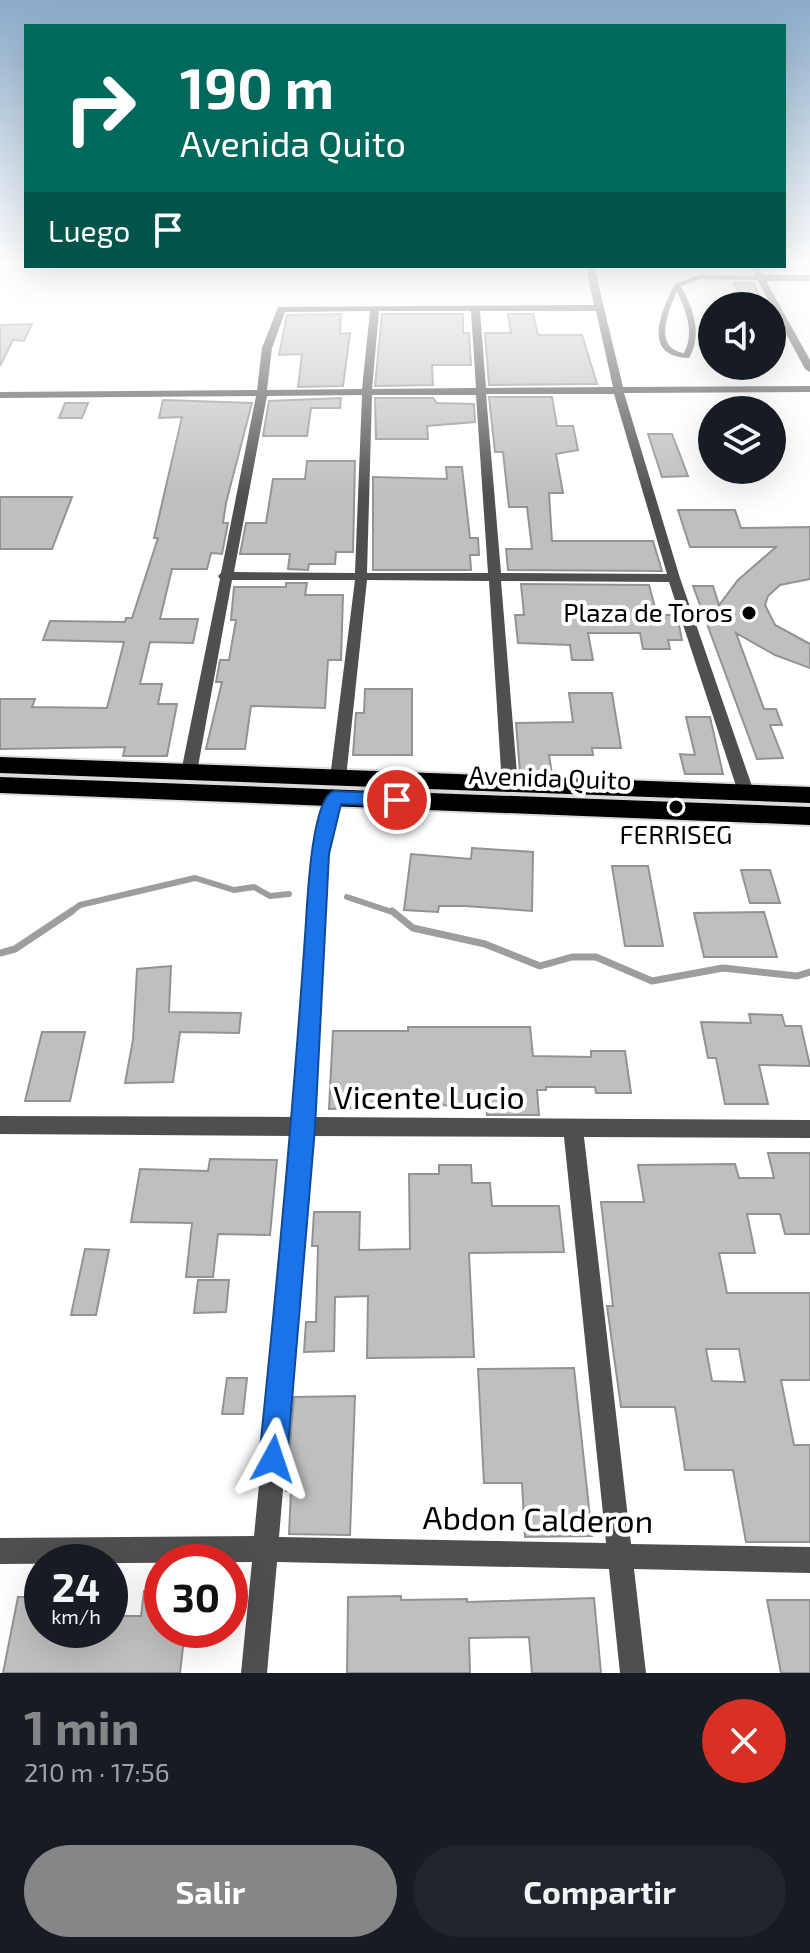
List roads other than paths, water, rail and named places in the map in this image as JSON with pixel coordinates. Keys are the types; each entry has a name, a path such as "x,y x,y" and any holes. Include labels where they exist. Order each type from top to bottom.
{"highway":[{"name":"Avenida Quito","path":"0,765 189,772 336,787 810,816"},
{"name":"Avenida Quito","path":"0,785 510,786 810,795"}],"street":[{"path":"189,772 270,339"},
{"path":"254,1673 304,1128 320,854 336,787 361,579 367,393 372,339"},
{"path":"476,339 510,786"},
{"path":"608,339 618,389 674,578 746,792"},
{"path":"794,339 810,369"},
{"path":"0,395 810,389"},
{"path":"224,576 674,578"},
{"name":"Vicente Lucio","path":"0,1125 810,1129"},
{"path":"573,1129 633,1673"},
{"name":"Abdon Calderon","path":"0,1551 265,1549 810,1560"}],"lane":[{"path":"660,339 674,355 686,356 692,339"}],"waterway":[{"path":"69,913 80,905 195,878 234,890 254,887 270,896 289,894"},
{"path":"347,897 394,913"},
{"path":"0,953 15,949 69,913"},
{"path":"394,913 413,928 485,944 540,966 572,957 596,957 652,981 723,968 797,976 810,972"}],"place":[{"name":"Plaza de Toros","path":"749,613"},
{"name":"FERRISEG","path":"676,807"}]}
